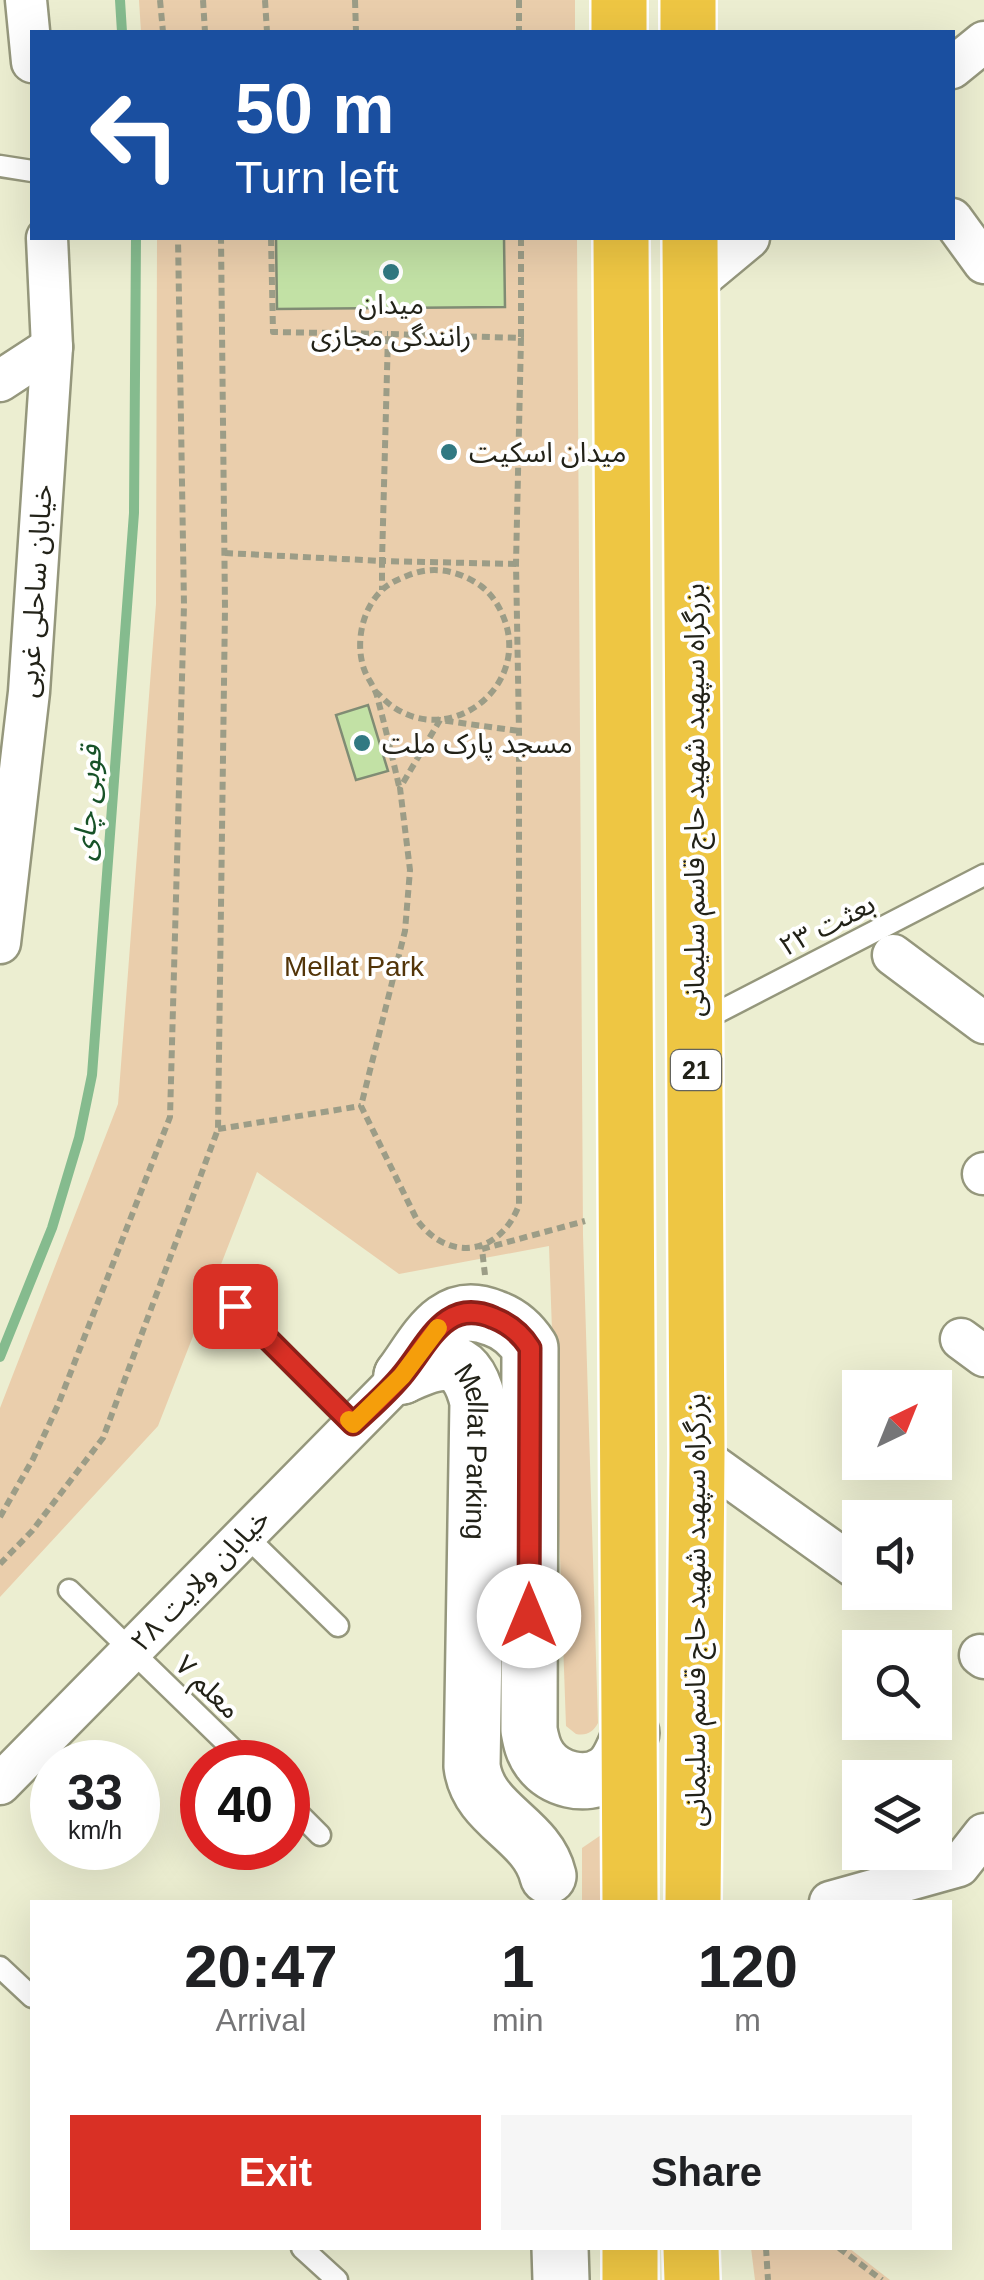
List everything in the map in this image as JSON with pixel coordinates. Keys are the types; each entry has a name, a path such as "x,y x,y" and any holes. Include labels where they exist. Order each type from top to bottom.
{"highway":[{"path":"619,0 619,30"},
{"path":"688,0 688,30"},
{"path":"620,240 630,1900"},
{"name":"بزرگراه سپهبد شهید حاج قاسم سلیمانی","path":"690,262 697,1454 693,1900"},
{"path":"630,2250 630,2280"},
{"path":"691,2250 692,2280"}],"street":[{"path":"26,0 30,41"},
{"path":"955,66 984,42"},
{"path":"955,223 984,263"},
{"name":"خیابان ساحلی غربی","path":"0,943 29,692 52,347 47,240"},
{"path":"690,262 744,240"},
{"path":"0,381 52,347"},
{"path":"892,955 984,1023"},
{"name":"Mellat Parking","path":"402,1376 434,1332 459,1313 480,1313 500,1320 530,1348 529,1730 532,1747 565,1772"},
{"name":"Mellat Parking","path":"402,1376 426,1365 450,1362 461,1369 475,1388 478,1402 474,1781 493,1808 537,1851 544,1862 548,1890"},
{"name":"خیابان ولایت ۲۸","path":"0,1784 402,1376"},
{"path":"697,1454 842,1558"},
{"path":"493,1808 510,1814 531,1806 538,1798 543,1775 565,1772 604,1776 613,1768 631,1733"},
{"path":"548,1890 548,1855 564,1813 565,1772"},
{"path":"837,1900 960,1866 984,1834"},
{"path":"560,2250 561,2280"},
{"path":"705,2250 720,2280"}],"lane":[{"path":"0,166 30,171"},
{"name":"بعثت ۲۳","path":"696,1024 984,875"},
{"path":"235,1306 353,1424"},
{"path":"245,1534 338,1626"},
{"name":"معلم ۷","path":"70,1590 223,1740"},
{"path":"310,1824 320,1834"},
{"path":"0,1967 30,1995"},
{"path":"304,2250 337,2280"}],"path":[{"path":"160,0 162,30"},
{"path":"203,0 205,30"},
{"path":"265,0 266,30"},
{"path":"355,0 356,30"},
{"path":"519,0 519,30"},
{"path":"0,1517 58,1405 170,1117 184,605 178,240"},
{"path":"0,1564 32,1531 103,1438 218,1128 225,553 220,240"},
{"path":"271,240 273,332 521,338"},
{"path":"376,690 400,788 410,870 405,931 362,1106 427,1233 456,1248 474,1247 503,1233 514,1220 520,1193 516,564 520,240"},
{"path":"382,590 388,334"},
{"path":"225,553 516,564"},
{"path":"400,788 440,720 464,714 485,701 500,682 509,659 509,634 502,611 488,591 467,577 442,570 418,572 395,581 382,590 364,620 359,644 364,669 376,690 394,708 416,718 440,720 519,732"},
{"path":"218,1128 362,1106"},
{"path":"482,1250 597,1217"},
{"path":"766,2250 768,2280"},
{"path":"843,2250 879,2278"},
{"path":"866,2280 879,2278"}],"green space":[{"path":"139,0 575,0 575,30 141,30"},
{"name":"Mellat Park","path":"157,240 577,240 583,1235 598,1723 586,1734 576,1734 566,1726 549,1246 399,1274 257,1172 158,1426 0,1597 0,1408 118,1104 156,604"},
{"path":"604,1833 604,1900 582,1900 582,1848"},
{"path":"751,2250 852,2250 890,2280 755,2280"}],"building":[{"name":"میدان رانندگی مجازی","path":"276,240 504,240 505,307 277,309"},
{"name":"مسجد پارک ملت","path":"368,705 388,771 356,780 336,715"}],"waterway":[{"name":"قوبی چای","path":"120,0 122,30"},
{"name":"قوبی چای","path":"0,1357 52,1228 79,1138 92,1075 134,513 136,240"}],"slow traffic":[{"path":"349,1420 353,1424 402,1376 438,1328"}],"place":[{"name":"میدان رانندگی مجازی","path":"391,272"},
{"name":"میدان اسکیت","path":"449,452"},
{"name":"مسجد پارک ملت","path":"362,743"}],"route":[{"path":"235,1306 353,1424 402,1376 434,1332 459,1313 480,1313 500,1320 524,1339 530,1348 529,1616"}]}
